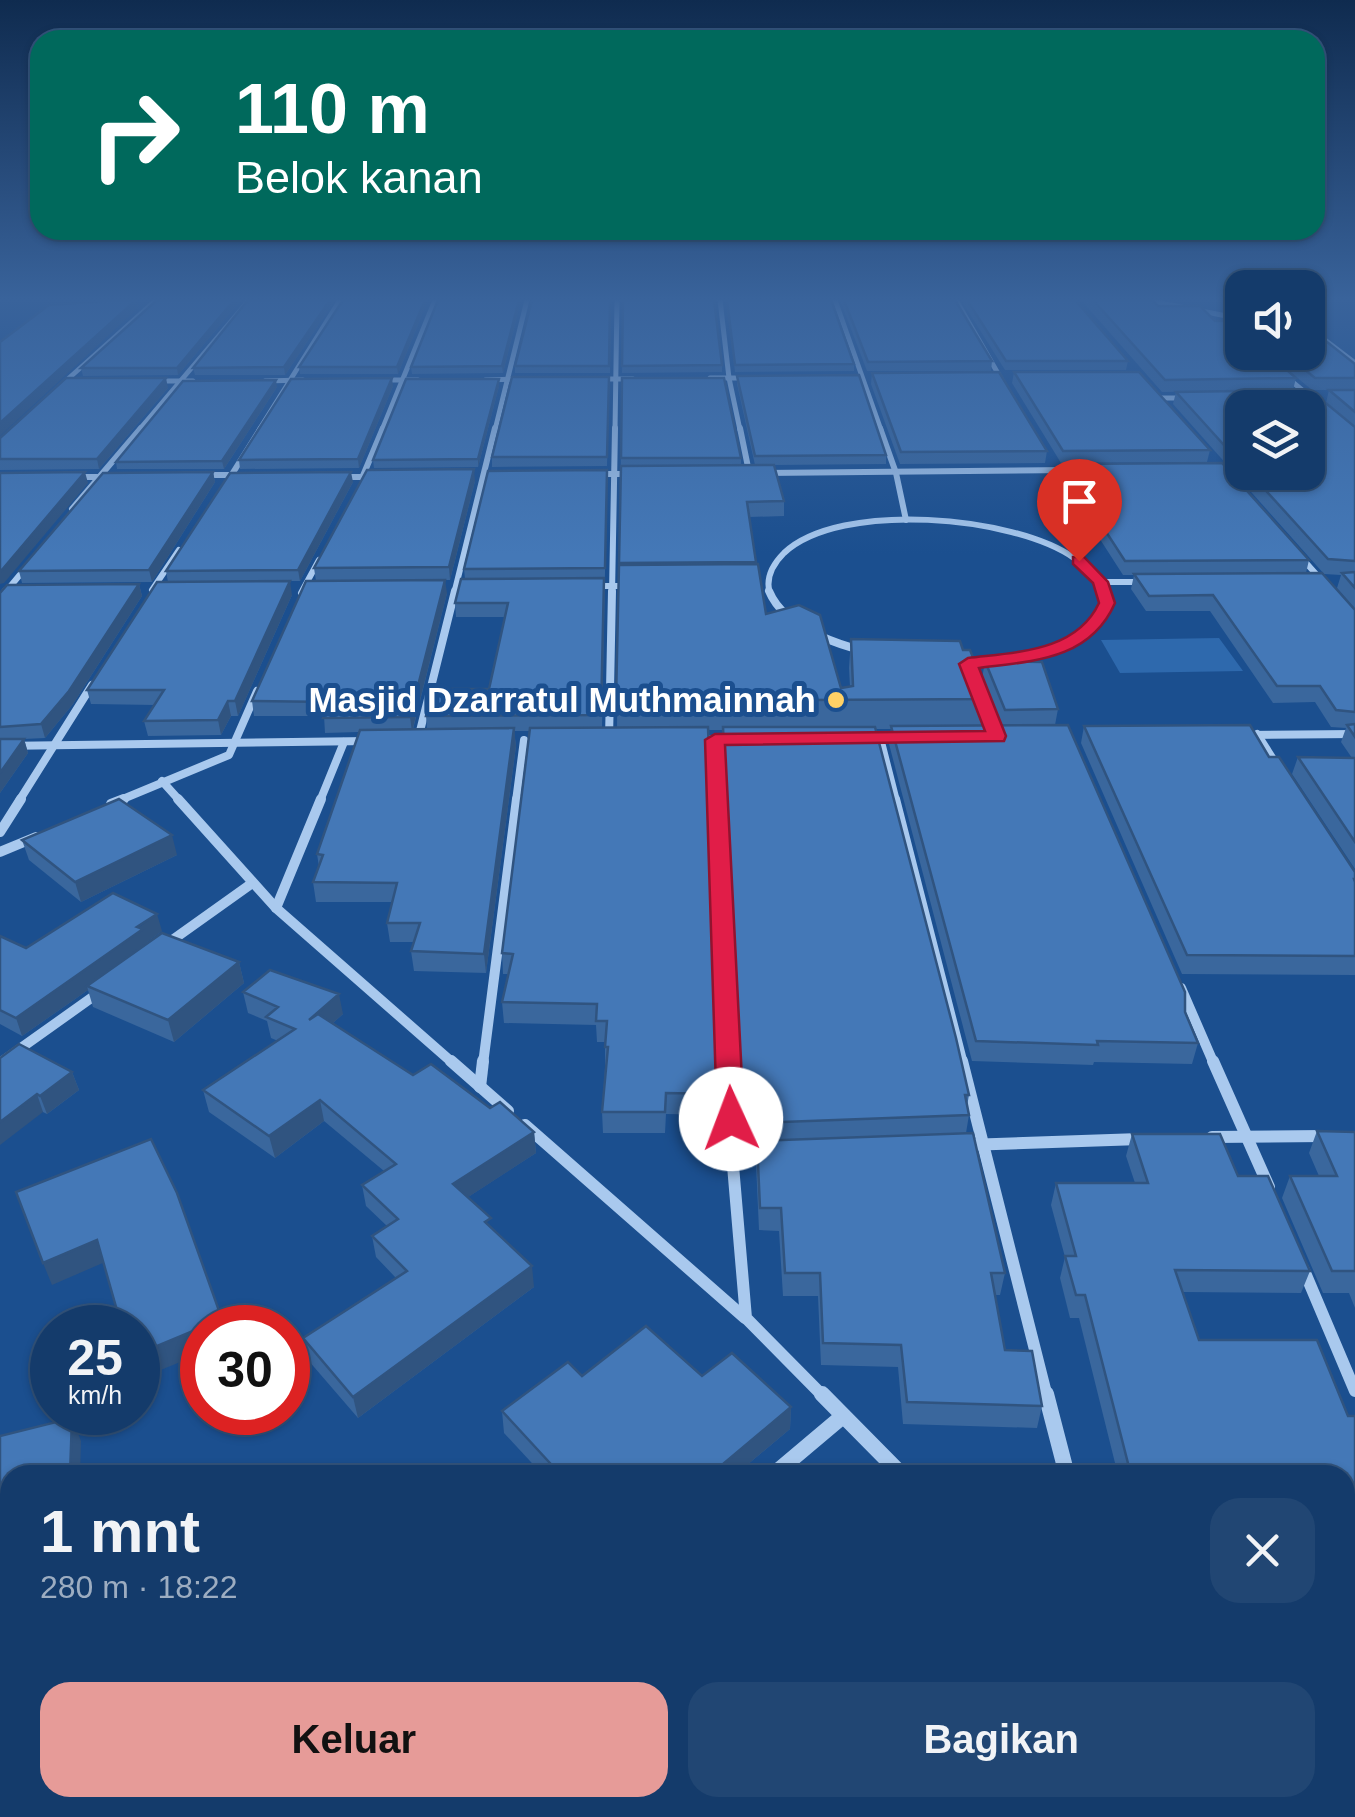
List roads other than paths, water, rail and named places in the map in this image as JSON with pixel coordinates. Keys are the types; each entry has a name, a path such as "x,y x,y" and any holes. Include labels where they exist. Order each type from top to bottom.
{"street":[{"path":"52,394 61,385"},
{"path":"64,519 175,385"},
{"path":"220,491 284,385"},
{"path":"354,493 403,385"},
{"path":"418,739 506,385"},
{"path":"609,740 616,385"},
{"path":"730,385 749,472"},
{"path":"866,385 896,473 906,520"},
{"path":"1005,385 1010,392"},
{"path":"1148,387 1171,412"},
{"path":"1158,398 1196,398"},
{"path":"1047,454 1057,470"},
{"path":"730,473 1075,470"},
{"path":"468,475 485,474"},
{"path":"577,474 633,474"},
{"path":"194,475 250,475"},
{"path":"59,477 117,476"},
{"path":"325,476 380,477"},
{"path":"906,520 986,527 1045,543 1079,561 1100,582 1107,603 1098,624 1074,642 1036,655 968,664 881,656 834,643 798,625 775,605 766,584 773,564 792,546 849,526 906,520"},
{"path":"142,605 186,540"},
{"path":"1298,553 1324,584"},
{"path":"296,604 321,556"},
{"path":"0,599 30,562"},
{"path":"1100,582 1156,582"},
{"path":"1304,582 1339,582"},
{"path":"438,586 476,586"},
{"path":"573,586 631,586"},
{"path":"286,587 324,587"},
{"path":"134,590 171,589"},
{"path":"4,590 26,590"},
{"path":"968,664 992,737 1015,736"},
{"path":"0,832 103,668"},
{"path":"98,810 231,750 264,675"},
{"path":"1257,734 1290,784"},
{"path":"1238,735 1355,734"},
{"path":"862,738 899,738"},
{"path":"880,738 1064,1465"},
{"path":"400,740 436,739"},
{"path":"680,740 752,739"},
{"path":"0,746 231,750 381,740"},
{"path":"506,740 541,740"},
{"path":"480,1087 524,740"},
{"path":"592,740 627,740"},
{"path":"715,740 732,1154 746,1318"},
{"path":"276,908 344,742"},
{"path":"162,781 276,908 746,1318 892,1465"},
{"path":"0,852 49,832"},
{"path":"157,951 251,884"},
{"path":"1178,981 1278,1209"},
{"path":"0,1062 110,984"},
{"path":"1194,1138 1337,1136"},
{"path":"946,1146 1159,1138"},
{"path":"732,1154 790,1152"},
{"path":"1293,1246 1355,1391"},
{"path":"785,1465 844,1416"}],"place":[{"name":"Masjid Dzarratul Muthmainnah","path":"836,700"}]}
